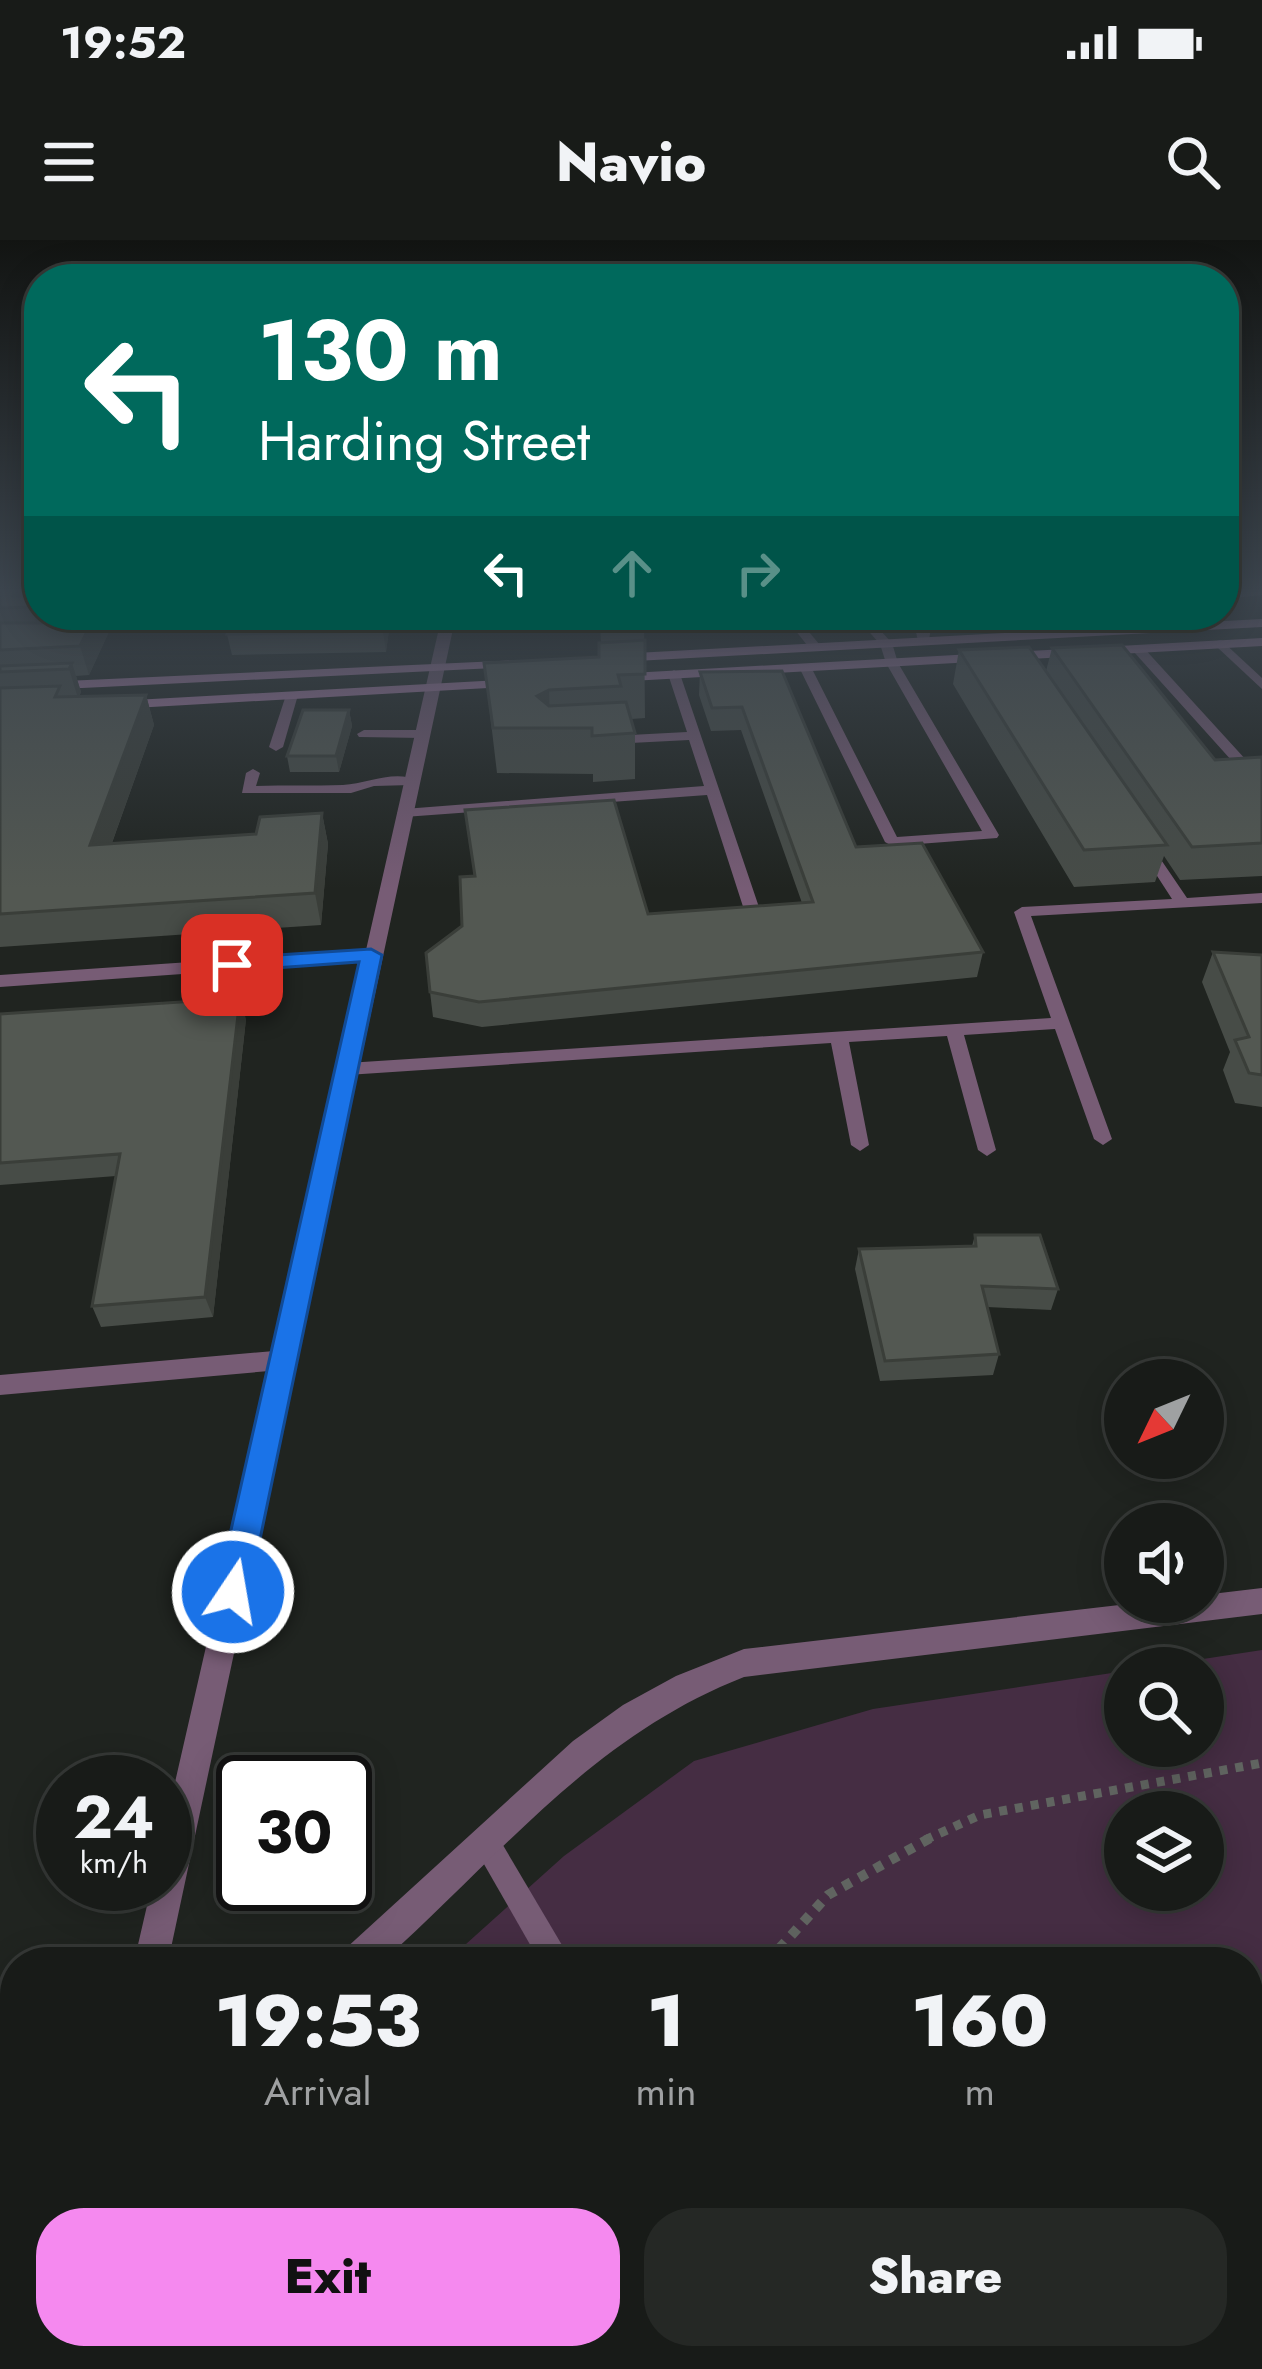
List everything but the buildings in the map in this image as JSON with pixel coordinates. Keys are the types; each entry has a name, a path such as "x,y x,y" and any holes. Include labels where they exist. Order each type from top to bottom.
{"street":[{"path":"90,706 291,702 361,690"},
{"path":"155,1947 432,690"},
{"path":"0,981 371,955"},
{"path":"0,1385 284,1360"},
{"path":"373,1947 580,1754 652,1700 693,1678 744,1664 1262,1601"}],"lane":[{"path":"679,690 755,919"},
{"path":"816,690 892,842 992,835 908,690"},
{"path":"1176,690 1255,778 1262,777"},
{"path":"291,702 296,728 276,747 270,728 291,702"},
{"path":"364,734 423,734"},
{"path":"599,740 694,736"},
{"path":"269,789 267,773 248,790 269,789 411,782"},
{"path":"404,813 712,790"},
{"path":"1131,826 1182,902"},
{"path":"1102,1139 1022,912 1262,898"},
{"path":"347,1069 1063,1024"},
{"path":"954,1030 987,1150"},
{"path":"838,1038 860,1145"},
{"path":"487,1844 548,1947"}],"path":[{"path":"781,1947 828,1895 891,1856 980,1815 1262,1763"}],"shaded area":[{"path":"1262,1650 1262,1947 463,1947 564,1856 694,1761 873,1709 1104,1674 1104,1767 1224,1767 1224,1656"}],"route":[{"path":"232,965 371,955 233,1592"}]}
